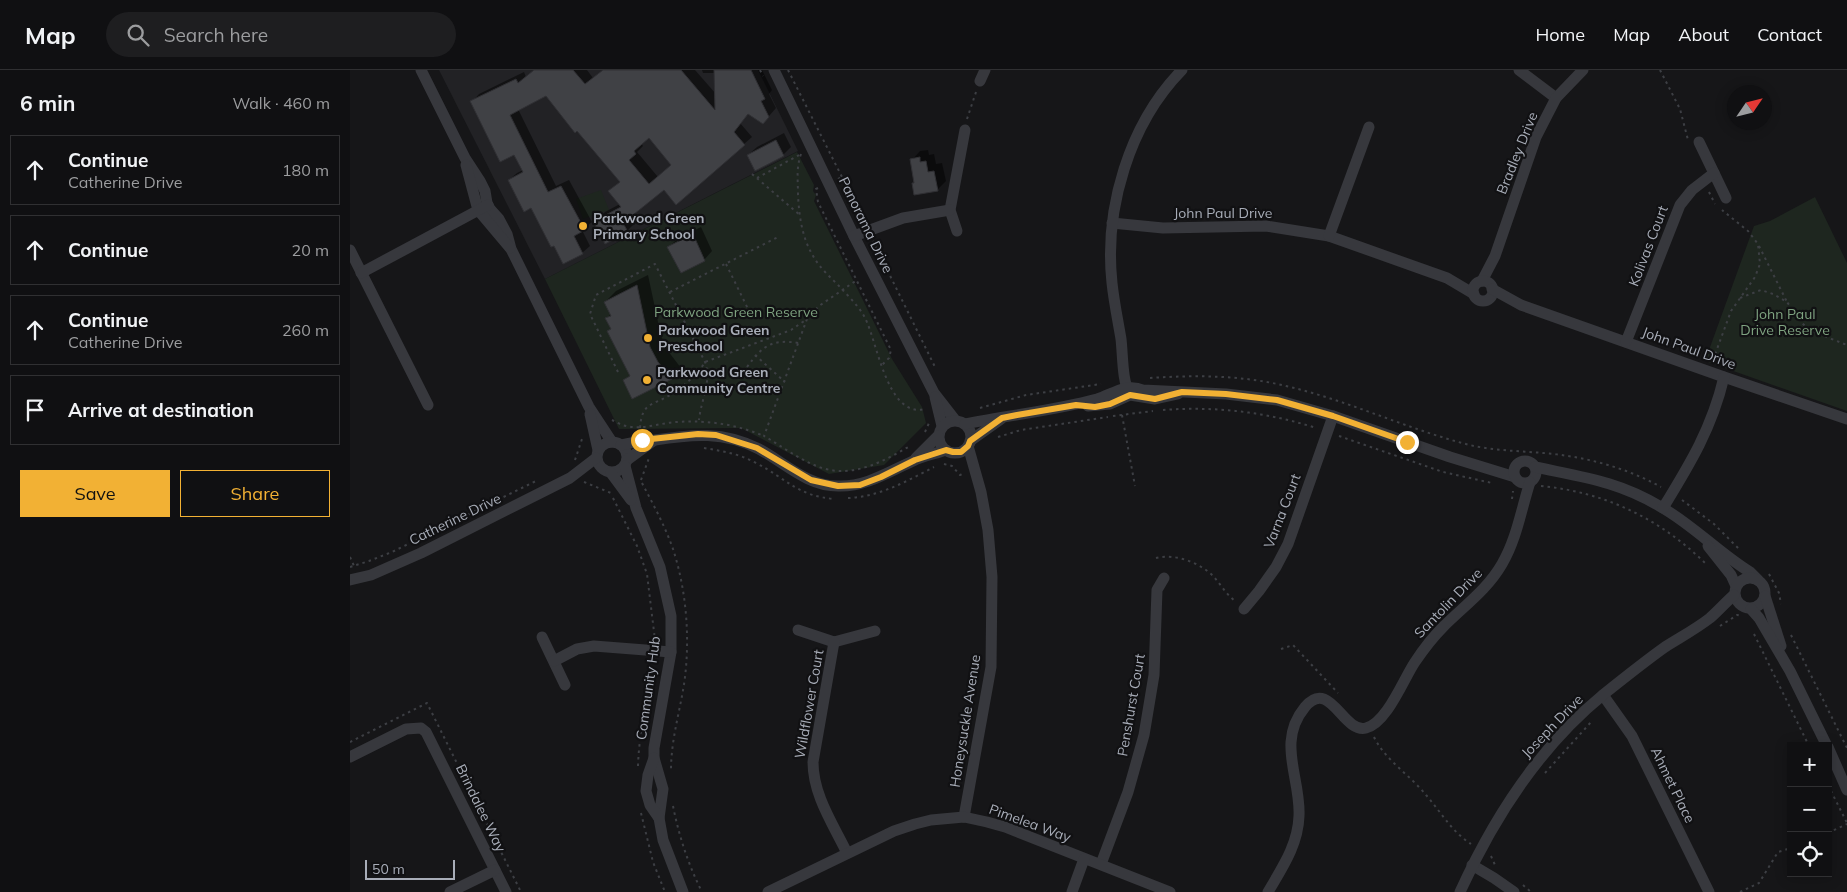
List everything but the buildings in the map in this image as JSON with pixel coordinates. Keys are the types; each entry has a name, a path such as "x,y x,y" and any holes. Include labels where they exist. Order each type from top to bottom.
{"street":[{"path":"421,70 465,158 482,186 483,208"},
{"name":"Panorama Drive","path":"774,70 854,236 934,392 960,422"},
{"path":"1128,386 1112,282 1112,223 1124,167 1146,118 1168,85 1182,70"},
{"path":"1519,70 1556,98"},
{"name":"Bradley Drive","path":"1487,300 1491,296 1483,287 1536,137 1556,98 1582,70"},
{"path":"1330,236 1369,127"},
{"path":"956,231 950,210 965,130"},
{"path":"1694,143 1710,176 1726,198"},
{"name":"Kolivas Court","path":"1626,342 1680,205 1692,190 1710,176"},
{"path":"483,208 499,219 507,234 511,249 589,407 596,427 597,454 600,467 607,472 616,472 647,442"},
{"path":"361,273 483,208"},
{"path":"854,236 903,218 950,210"},
{"name":"John Paul Drive","path":"1112,223 1163,228 1266,226 1330,236 1447,278 1483,287 1521,305 1709,372 1847,418"},
{"path":"350,250 428,406"},
{"name":"John Paul Drive","path":"1487,300 1521,305"},
{"path":"1663,508 1706,434 1724,377"},
{"path":"597,454 604,444 647,442 689,435 716,435 757,448 811,480 838,486 860,485 881,477 927,452 946,423 987,423 1002,418 1076,405 1108,396 1128,386 1143,390 1226,394 1277,400 1333,416 1450,457 1524,479 1573,475 1612,484 1639,495 1663,508 1694,530 1758,580 1764,587 1765,596 1790,671"},
{"name":"Panorama Drive","path":"934,392 940,431"},
{"name":"Varna Court","path":"1244,609 1265,583 1288,544 1333,416"},
{"path":"960,422 970,432 969,444"},
{"path":"927,452 951,451 969,444 987,423"},
{"path":"596,427 626,452 626,463"},
{"path":"940,431 939,441 951,451"},
{"name":"Honeysuckle Avenue","path":"969,444 973,476"},
{"name":"Honeysuckle Avenue","path":"951,451 973,476 981,492 988,530 992,577 991,667 964,817"},
{"name":"Catherine Drive","path":"576,476 597,454"},
{"name":"Community Hub","path":"626,463 626,487 660,567 672,616 671,652 654,748 654,758 663,789 659,818 663,840 683,892"},
{"name":"Catherine Drive","path":"350,580 371,575 421,553 576,476 607,472"},
{"name":"Community Hub","path":"607,472 626,487"},
{"name":"Santolin Drive","path":"1369,727 1380,718 1395,699 1424,649 1442,628 1486,588 1502,564 1515,538 1521,513 1524,479"},
{"path":"1694,530 1731,575 1736,599 1759,618 1790,671 1826,742"},
{"name":"Penshurst Court","path":"1101,864 1128,792 1144,735 1154,675 1157,590 1164,578"},
{"path":"1735,591 1743,579 1758,580"},
{"name":"Joseph Drive","path":"1460,892 1480,849 1499,816 1528,773 1564,732 1603,694 1664,648 1709,619 1735,591"},
{"path":"1746,607 1760,605 1765,596"},
{"name":"Joseph Drive","path":"1709,619 1746,607"},
{"name":"Wildflower Court","path":"798,630 834,642 875,632"},
{"path":"542,638 565,685"},
{"name":"Wildflower Court","path":"834,642 813,762 813,776 818,794 847,853"},
{"path":"554,661 577,649 594,646 671,652"},
{"name":"Ahmet Place","path":"1603,694 1632,736 1709,892"},
{"path":"1268,892 1289,857 1299,818 1297,787 1292,772 1290,745 1299,716 1310,702 1317,698 1332,703 1352,724 1359,728 1369,727"},
{"name":"Brindalee Way","path":"350,757 406,729 413,727 421,728 430,738 506,892"},
{"path":"1832,755 1847,790"},
{"name":"Community Hub","path":"654,758 648,774 646,791 650,805 659,818"},
{"path":"1838,767 1847,781"},
{"name":"Pimelea Way","path":"768,892 903,827 931,820 964,817 1005,827 1170,892"},
{"path":"1072,892 1084,859"},
{"path":"1472,865 1514,892"},
{"path":"450,892 495,870"}],"path":[{"path":"788,70 842,177"},
{"path":"1660,70 1684,119 1686,136 1694,143"},
{"path":"965,130 970,108 983,75"},
{"path":"757,178 801,154 797,166 801,216 804,236 812,255 864,316 872,331 882,370 894,394 901,401 919,410 937,405"},
{"path":"752,174 801,216"},
{"path":"1710,176 1711,198 1715,204"},
{"path":"1722,209 1748,231 1758,244 1788,302 1802,323 1811,331 1847,345"},
{"path":"670,292 780,236"},
{"path":"1709,372 1731,311 1755,277 1760,264 1758,244"},
{"path":"618,372 590,314 596,295 656,264 705,362 708,370 705,394 700,407 699,421 673,422 640,427 625,426 612,420 582,434 583,437 574,462 576,476 587,485 612,493 641,480 649,456 647,442 640,427 643,412 648,405 671,394 700,370 705,362 791,330 819,306 857,280"},
{"path":"726,264 753,319"},
{"path":"1740,298 1761,290 1788,302"},
{"path":"808,317 764,436 802,459 822,468 835,470 854,470 875,464 910,446"},
{"path":"747,366 755,355 767,346 780,341 798,343"},
{"path":"755,355 785,382"},
{"path":"974,410 1026,395 1218,376 1285,385 1462,443 1491,450 1567,456 1597,462 1629,472 1672,493 1714,524 1745,554"},
{"path":"980,408 993,439 1021,430 1173,409 1236,411 1298,422 1442,472 1499,484"},
{"path":"1122,415 1135,486"},
{"path":"928,417 929,423 918,440 927,452 934,467 945,463 952,466 962,475 973,476"},
{"path":"350,567 392,552 540,479"},
{"path":"1512,503 1513,491 1524,479 1533,492 1538,486 1574,490 1627,507 1648,518 1688,546 1706,564"},
{"path":"612,493 647,574 651,600 655,650 638,746 638,775"},
{"path":"350,557 354,566"},
{"path":"1156,558 1174,557 1198,566 1214,577 1224,591 1244,609"},
{"path":"1765,569 1771,576 1779,593 1782,609"},
{"path":"1716,629 1731,619"},
{"path":"1788,629 1847,748"},
{"path":"1281,649 1292,645 1343,698"},
{"path":"1543,775 1594,720"},
{"path":"1369,727 1384,753 1426,794 1453,829 1492,856"},
{"path":"1829,787 1847,824 1830,832"},
{"path":"639,808 653,862 665,892"},
{"path":"1740,892 1759,883 1778,852 1787,849"}],"shaded area":[{"name":"Parkwood Green Primary School","path":"439,70 758,70 798,151 545,279"}],"green space":[{"name":"Parkwood Green Reserve","path":"797,152 814,185 813,191 816,195 814,201 892,359 922,407 926,423 884,465 829,474 741,428 619,429 545,279"},
{"path":"601,190 609,210 583,219 576,199"},
{"name":"John Paul Drive Reserve","path":"1815,197 1847,263 1847,411 1705,361 1754,226 1770,221"}],"place":[{"name":"Parkwood Green Primary School","path":"583,226"},
{"name":"Parkwood Green Preschool","path":"648,338"},
{"name":"Parkwood Green Community Centre","path":"647,380"}],"route":[{"path":"642,440 698,434 716,435 757,448 811,480 838,486 860,485 915,460 946,450 956,453 961,452 968,446 970,441 1002,418 1076,405 1095,407 1110,404 1130,395 1155,399 1182,392 1226,394 1277,400 1333,416 1407,442"}]}
